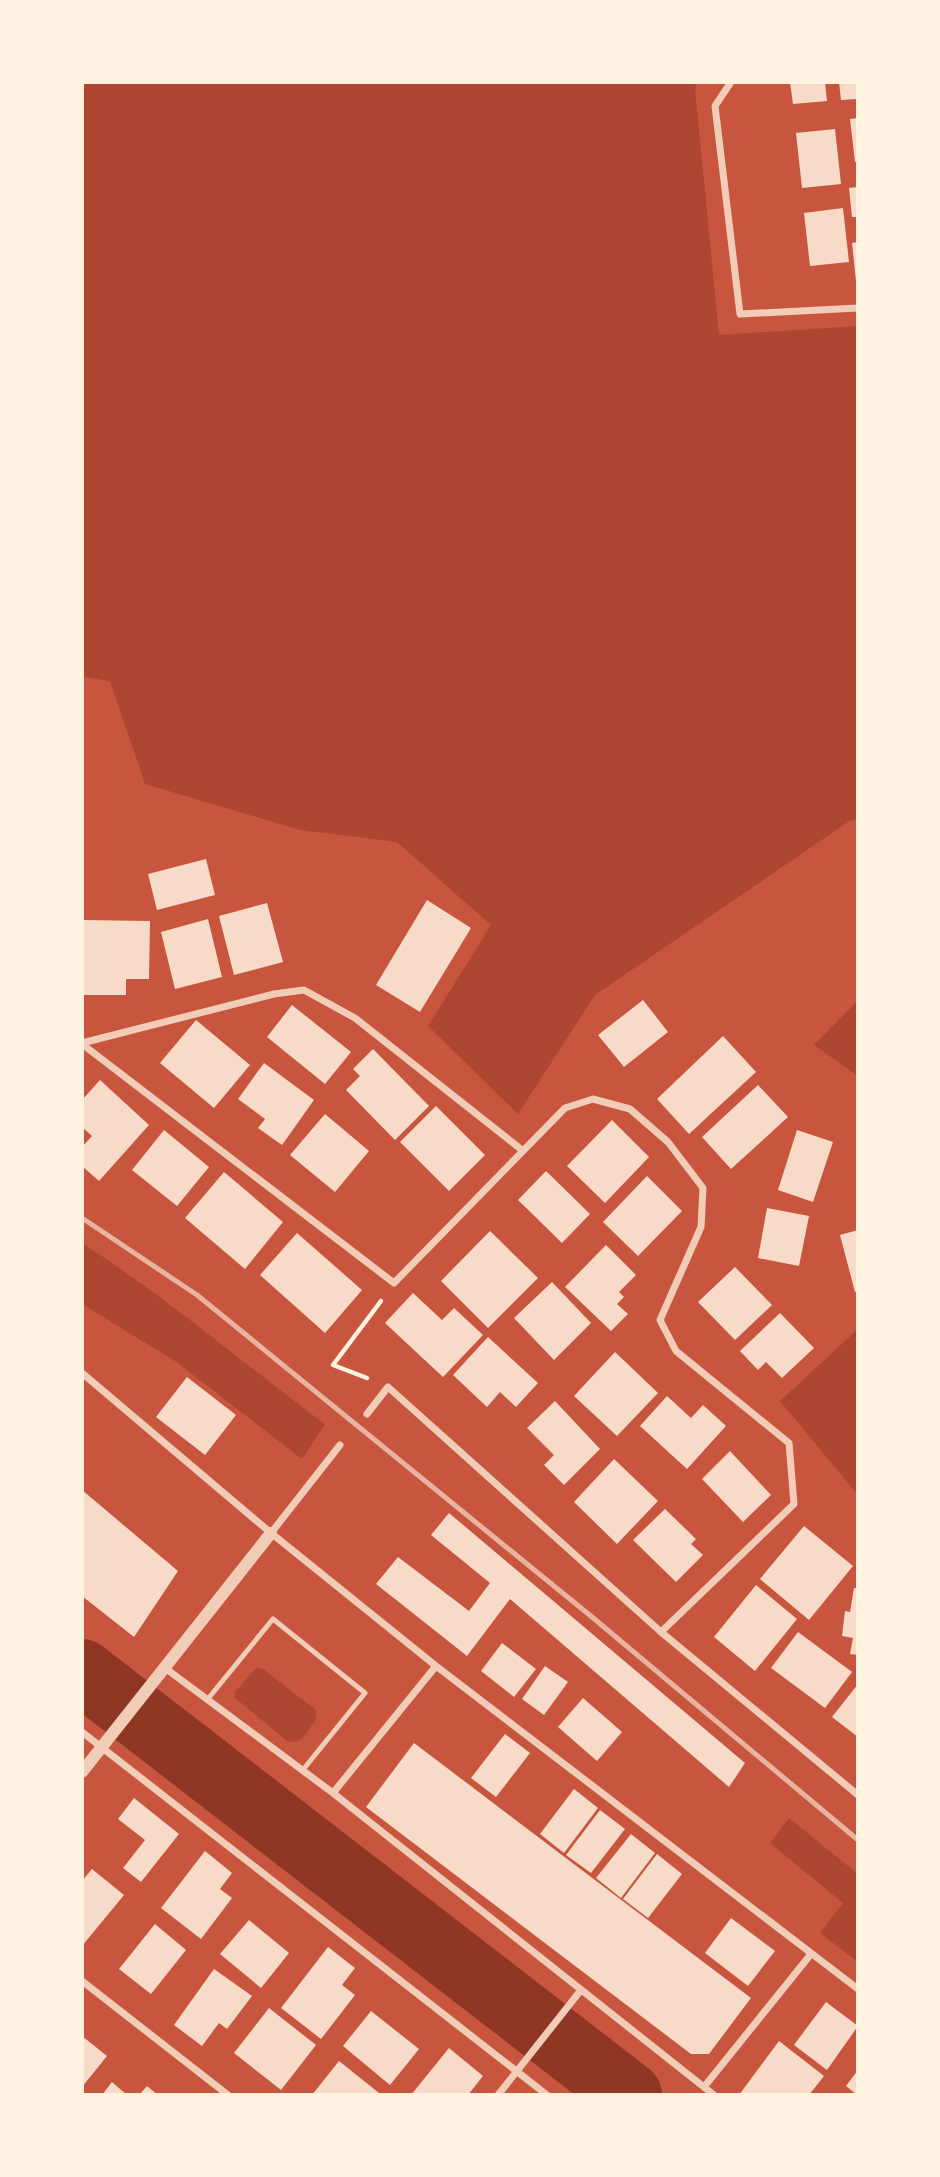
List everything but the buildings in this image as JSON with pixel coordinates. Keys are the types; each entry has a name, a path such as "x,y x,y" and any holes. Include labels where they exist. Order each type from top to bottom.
{"street":[{"path":"731,82 715,106 740,314 858,308"},
{"path":"82,1043 274,994 304,990 355,1018 522,1150"},
{"path":"82,1043 394,1283 565,1108 593,1099 630,1109 668,1142 703,1188 701,1227 660,1320 676,1351 789,1443 794,1504 661,1632"},
{"path":"82,1373 271,1533 436,1666 858,1989"},
{"path":"367,1413 388,1387 661,1632 858,1795"},
{"path":"82,1772 340,1445"},
{"path":"333,1793 436,1666"},
{"path":"165,1668 333,1793 714,2095"},
{"path":"82,1732 547,2095"},
{"path":"704,2087 811,1954"},
{"path":"82,1980 228,2095"},
{"path":"498,2095 580,1991"}],"lane":[{"path":"207,1700 273,1619 365,1693 302,1771"}],"path":[{"path":"388,1387 333,1365 394,1283"}],"shaded area":[{"path":"82,82 697,82 695,88 719,335 858,326 858,818 848,822 595,995 518,1114 428,1026 491,925 397,842 300,830 145,784 110,681 82,677"},
{"path":"858,1000 858,1076 814,1045"},
{"path":"82,1243 175,1309 325,1424 302,1459 175,1361 82,1304"},
{"path":"858,1329 858,1495 780,1401"},
{"path":"256,1668 263,1669 316,1710 316,1720 300,1740 286,1740 235,1698 235,1692"},
{"path":"789,1818 858,1874 858,1962 820,1933 843,1903 770,1843"}],"waterway":[{"path":"82,1672 629,2095"}],"railway":[{"path":"82,1218 197,1295 592,1617 858,1840"}]}
